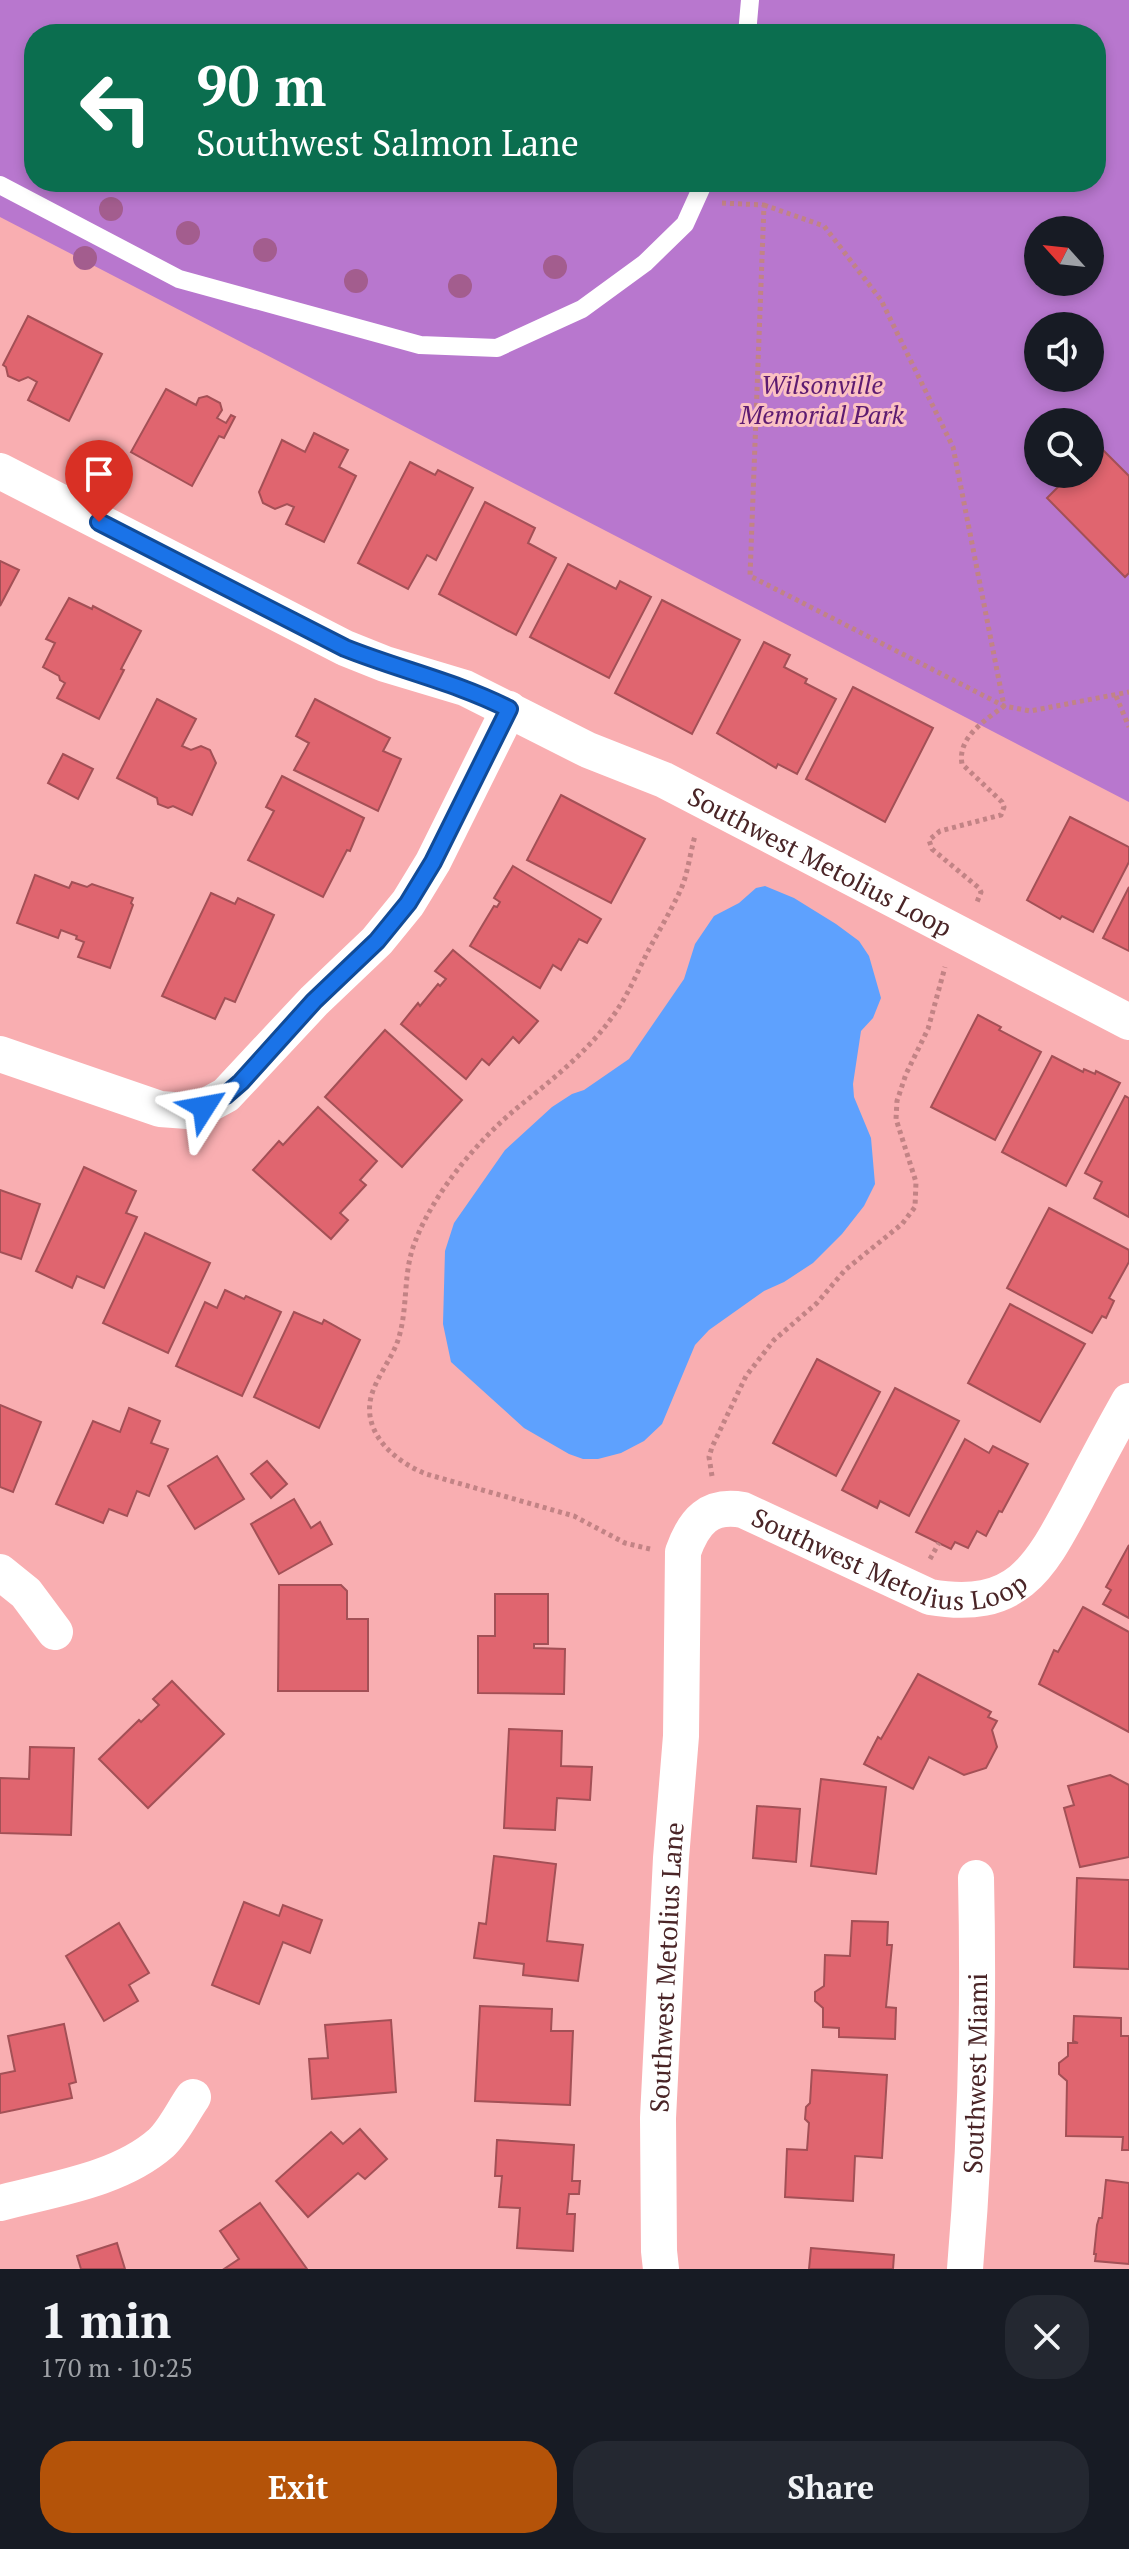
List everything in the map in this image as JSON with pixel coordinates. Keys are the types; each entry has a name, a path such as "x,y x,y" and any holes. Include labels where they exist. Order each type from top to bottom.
{"street":[{"name":"Southwest Metolius Loop","path":"0,471 345,648 385,664 457,685 588,750 664,780 1129,1022"},
{"path":"0,1054 160,1109 188,1111 204,1107 226,1095 314,1001 377,941 408,903 433,862 509,709"},
{"name":"Southwest Metolius Loop","path":"683,1552 698,1523 720,1508 743,1510 930,1597 956,1601 993,1596 1014,1586 1045,1557 1129,1401"},
{"name":"Southwest Metolius Lane","path":"661,2269 658,2118 671,1858 681,1736 683,1552"},
{"path":"0,1572 26,1593 55,1632"},
{"name":"Southwest Miami","path":"965,2269 972,2189 978,2028 976,1878"},
{"path":"0,2203 80,2181 142,2156 164,2141 193,2097"}],"lane":[{"path":"748,24 750,0"},
{"path":"0,185 179,279 420,345 497,348 582,309 645,263 685,224 700,192"}],"path":[{"path":"696,202 764,205 824,226 881,300 953,447 1004,706"},
{"path":"764,205 750,576 1004,706 1030,711 1129,692"},
{"path":"1116,696 1129,727"},
{"path":"975,906 981,892 979,888 932,849 929,840 935,832 996,817 1003,812 1002,802 962,764 960,754 971,734 1004,706"},
{"path":"683,1552 640,1548 574,1516 406,1466 385,1448 376,1432 370,1398 403,1326 410,1259 415,1241 434,1206 451,1179 494,1129 548,1085 584,1050 619,1008 681,888 708,803"},
{"path":"720,1508 709,1457 746,1376 774,1340 817,1303 845,1270 909,1217 915,1207 916,1182 896,1119 897,1101 906,1074 928,1029 946,962"},
{"path":"928,1563 939,1543"}],"green space":[{"name":"Wilsonville Memorial Park","path":"0,0 1129,0 1129,802 0,217"}],"water":[{"path":"765,886 794,898 836,924 859,941 869,956 881,998 873,1018 861,1031 853,1084 854,1097 871,1138 875,1184 864,1206 813,1263 764,1291 709,1330 695,1345 662,1424 644,1441 621,1453 583,1459 524,1428 451,1362 443,1324 445,1251 454,1223 505,1150 552,1107 584,1090 629,1059 684,979 695,944 714,916 739,903 756,888"}],"building":[{"path":"28,316 102,354 69,421 28,400 37,382 28,377 19,381 8,376 3,365"},
{"path":"166,389 196,405 199,398 207,396 220,403 222,410 217,418 226,423 231,415 235,417 224,438 219,436 192,486 131,452"},
{"path":"314,433 348,450 339,467 356,476 324,542 286,524 294,507 287,504 275,509 263,503 259,492 282,440 305,452"},
{"path":"1104,451 1129,476 1129,573 1125,577 1047,498 1057,488 1104,488"},
{"path":"410,462 435,475 438,470 473,488 436,560 427,555 408,589 358,563"},
{"path":"485,502 535,528 528,543 556,558 516,635 439,594"},
{"path":"0,561 19,570 0,606"},
{"path":"568,564 616,589 620,581 651,597 609,678 530,637"},
{"path":"69,598 92,609 93,606 141,631 99,719 57,698 65,683 43,667 55,643 46,639"},
{"path":"662,600 740,640 692,734 615,693"},
{"path":"764,642 790,655 784,667 807,679 805,683 836,699 797,774 778,764 776,768 717,733"},
{"path":"853,687 933,728 885,822 806,779"},
{"path":"157,699 196,719 182,746 191,750 201,746 210,750 216,763 192,815 173,806 168,808 158,804 157,798 117,778"},
{"path":"315,699 390,738 383,751 401,759 378,811 294,770 309,743 296,736"},
{"path":"63,754 93,769 78,799 48,783"},
{"path":"282,776 364,818 350,851 347,850 323,897 248,860 274,811 266,807"},
{"path":"561,795 645,839 611,903 527,860"},
{"path":"1070,817 1129,847 1129,862 1093,932 1062,916 1060,919 1027,900"},
{"path":"513,866 601,919 587,943 579,939 561,970 553,965 540,988 470,946 494,906 497,907 500,902 494,898"},
{"path":"35,875 69,888 72,882 87,887 92,884 133,898 110,968 78,957 84,942 76,939 77,936 61,930 58,938 17,923"},
{"path":"1129,887 1129,951 1103,938"},
{"path":"211,893 235,904 238,898 274,915 235,1002 225,998 215,1019 162,996"},
{"path":"453,950 538,1021 519,1043 513,1037 489,1065 482,1059 466,1079 401,1024 418,1003 420,1006 446,979 435,971"},
{"path":"978,1015 1041,1052 995,1140 931,1107"},
{"path":"385,1030 462,1100 402,1167 325,1097"},
{"path":"1052,1056 1083,1072 1084,1069 1095,1074 1096,1071 1120,1083 1066,1186 1002,1152"},
{"path":"1125,1096 1129,1098 1129,1217 1094,1198 1102,1182 1085,1173"},
{"path":"318,1107 377,1161 360,1180 366,1185 340,1213 348,1220 331,1239 253,1170 279,1141 283,1145"},
{"path":"84,1167 136,1191 126,1213 137,1217 104,1288 77,1276 72,1288 36,1271"},
{"path":"0,1190 40,1204 21,1259 0,1252"},
{"path":"1049,1208 1129,1250 1129,1262 1109,1298 1114,1301 1106,1318 1102,1316 1092,1333 1007,1288"},
{"path":"145,1233 210,1263 168,1353 103,1323"},
{"path":"225,1290 281,1312 242,1396 176,1366 205,1302 217,1308"},
{"path":"1010,1304 1085,1344 1040,1422 968,1383"},
{"path":"294,1312 322,1324 324,1320 360,1340 319,1428 254,1397"},
{"path":"817,1359 880,1392 836,1476 773,1443"},
{"path":"895,1388 959,1421 909,1516 880,1501 877,1508 842,1490"},
{"path":"0,1405 41,1422 13,1492 0,1487"},
{"path":"129,1408 160,1421 151,1443 168,1449 149,1496 137,1491 127,1516 109,1509 103,1523 56,1504 93,1421 120,1432"},
{"path":"965,1439 989,1453 993,1446 1028,1464 986,1536 977,1531 968,1548 955,1542 951,1549 916,1532"},
{"path":"217,1456 244,1499 195,1529 168,1486"},
{"path":"267,1461 287,1484 271,1498 251,1474"},
{"path":"294,1499 311,1528 320,1522 332,1544 279,1574 251,1524"},
{"path":"1129,1545 1129,1618 1103,1604 1111,1590 1106,1587"},
{"path":"279,1585 341,1585 347,1591 347,1619 368,1619 368,1691 278,1691"},
{"path":"495,1594 548,1594 548,1644 534,1644 534,1648 565,1649 564,1694 478,1693 478,1636 495,1636"},
{"path":"1083,1607 1129,1632 1129,1732 1039,1684 1054,1650 1058,1652"},
{"path":"918,1674 991,1712 988,1717 997,1721 992,1730 997,1747 986,1768 964,1775 929,1757 913,1789 864,1764"},
{"path":"172,1681 224,1734 148,1808 99,1759 159,1705 153,1699"},
{"path":"509,1729 562,1731 561,1766 592,1767 590,1800 557,1798 555,1830 504,1828"},
{"path":"30,1747 74,1748 71,1835 0,1833 0,1778 29,1779"},
{"path":"1110,1775 1129,1785 1129,1857 1080,1867 1064,1808 1074,1805 1068,1786"},
{"path":"821,1779 886,1787 876,1874 811,1866"},
{"path":"757,1806 800,1809 796,1862 753,1858"},
{"path":"494,1856 556,1864 547,1941 583,1945 578,1981 523,1975 524,1964 474,1958 479,1923 486,1924"},
{"path":"1077,1878 1129,1880 1129,1969 1074,1967"},
{"path":"244,1902 279,1916 283,1905 322,1920 310,1953 283,1942 259,2004 212,1985"},
{"path":"852,1921 888,1922 887,1945 892,1945 886,2007 896,2008 895,2039 839,2037 839,2028 823,2027 823,2008 815,2001 815,1992 824,1986 825,1955 850,1956"},
{"path":"119,1923 149,1973 129,1985 138,2001 104,2021 66,1956"},
{"path":"480,2006 552,2009 551,2031 573,2031 570,2105 475,2101"},
{"path":"1074,2016 1121,2018 1121,2036 1129,2036 1129,2150 1122,2150 1123,2137 1066,2136 1067,2081 1059,2074 1059,2063 1068,2056 1068,2043 1078,2043 1073,2041"},
{"path":"391,2020 396,2092 312,2099 309,2059 328,2058 325,2025"},
{"path":"64,2024 76,2082 69,2084 72,2098 0,2113 0,2074 15,2071 8,2036"},
{"path":"812,2070 887,2075 882,2158 855,2156 853,2201 785,2197 787,2149 807,2150 809,2123 805,2119 806,2107 810,2103"},
{"path":"360,2129 387,2159 365,2179 358,2173 308,2217 276,2181 331,2132 343,2144"},
{"path":"497,2140 574,2145 572,2181 580,2181 579,2194 569,2194 567,2214 575,2214 573,2251 517,2248 520,2208 499,2207 502,2176 495,2176"},
{"path":"1106,2180 1129,2183 1129,2264 1095,2261 1097,2225 1099,2218 1102,2218"},
{"path":"260,2203 307,2269 224,2269 239,2259 220,2231"},
{"path":"117,2243 125,2269 81,2269 77,2256"},
{"path":"811,2248 894,2255 893,2269 809,2269"}],"route":[{"path":"99,522 345,648 385,664 465,688 509,709 433,862 408,903 377,941 314,1001 241,1082 204,1107"}]}
